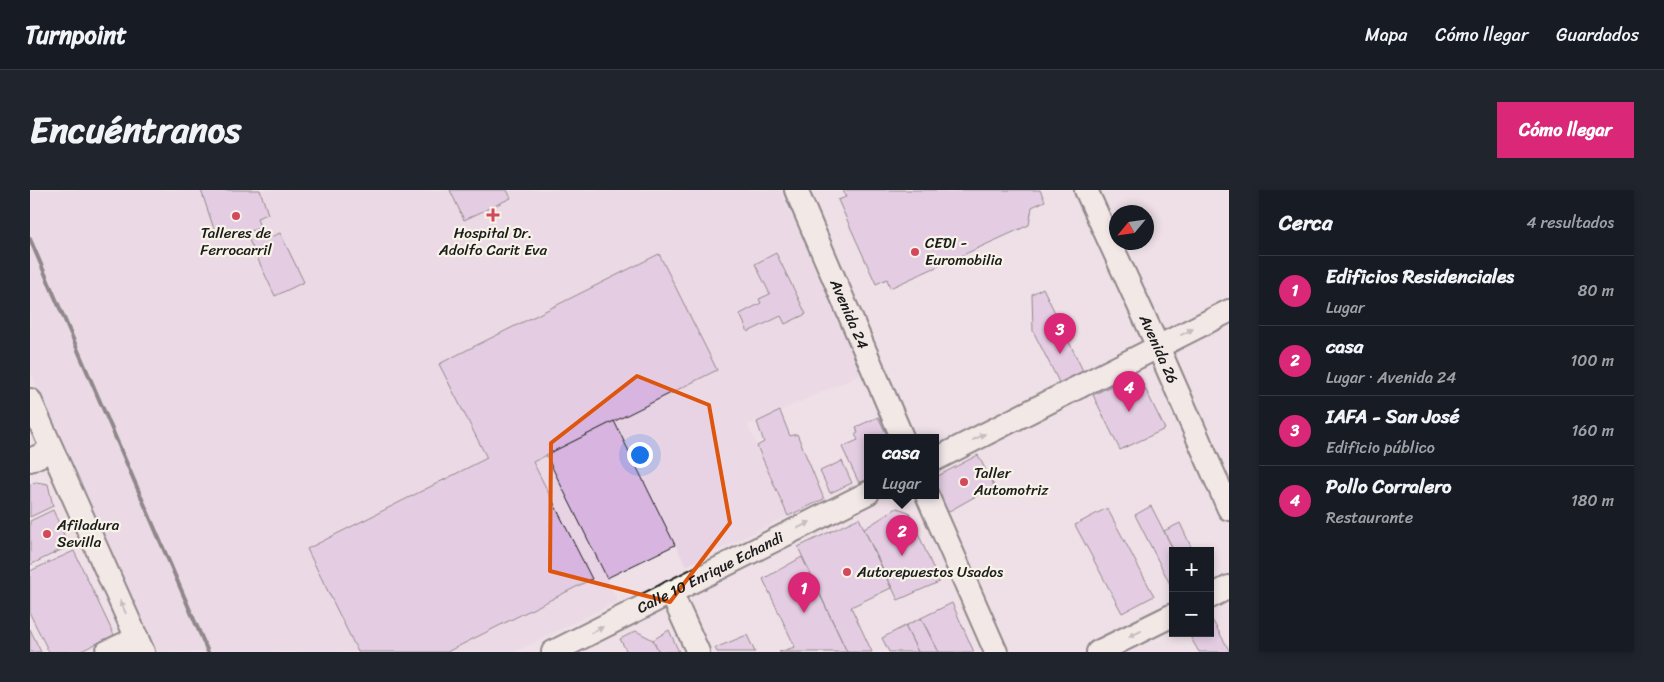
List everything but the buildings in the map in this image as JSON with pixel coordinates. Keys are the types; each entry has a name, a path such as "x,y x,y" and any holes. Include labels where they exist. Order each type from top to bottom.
{"street":[{"name":"Avenida 24","path":"796,190 901,434"},
{"name":"Avenida 26","path":"1086,190 1229,509"},
{"path":"939,457 1229,310"},
{"path":"30,400 140,645 107,652"},
{"path":"30,460 52,450"},
{"name":"Calle 10 Enrique Echandi","path":"553,652 864,495"},
{"path":"929,499 996,652"},
{"path":"1214,595 1229,588"},
{"path":"671,592 698,652"},
{"path":"1098,652 1169,617"}],"highlighted area":[{"path":"637,376 709,405 730,523 670,602 550,571 551,443"}],"shaded area":[{"path":"30,190 780,190 863,374 748,425 788,516 686,566 614,422 546,455 618,601 515,652 156,652 30,371"}],"railway":[{"path":"30,239 208,652"}],"place":[{"name":"Hospital Dr. Adolfo Carit Eva","path":"493,215"},
{"name":"Talleres de Ferrocarril","path":"236,216"},
{"name":"CEDI - Euromobilia","path":"915,252"},
{"name":"IAFA - San José","path":"1060,354"},
{"name":"Pollo Corralero","path":"1129,412"},
{"name":"Taller Automotriz","path":"964,482"},
{"name":"Afiladura Sevilla","path":"47,534"},
{"name":"casa","path":"902,556"},
{"name":"Autorepuestos Usados","path":"847,572"},
{"name":"Edificios Residenciales","path":"804,613"}]}
